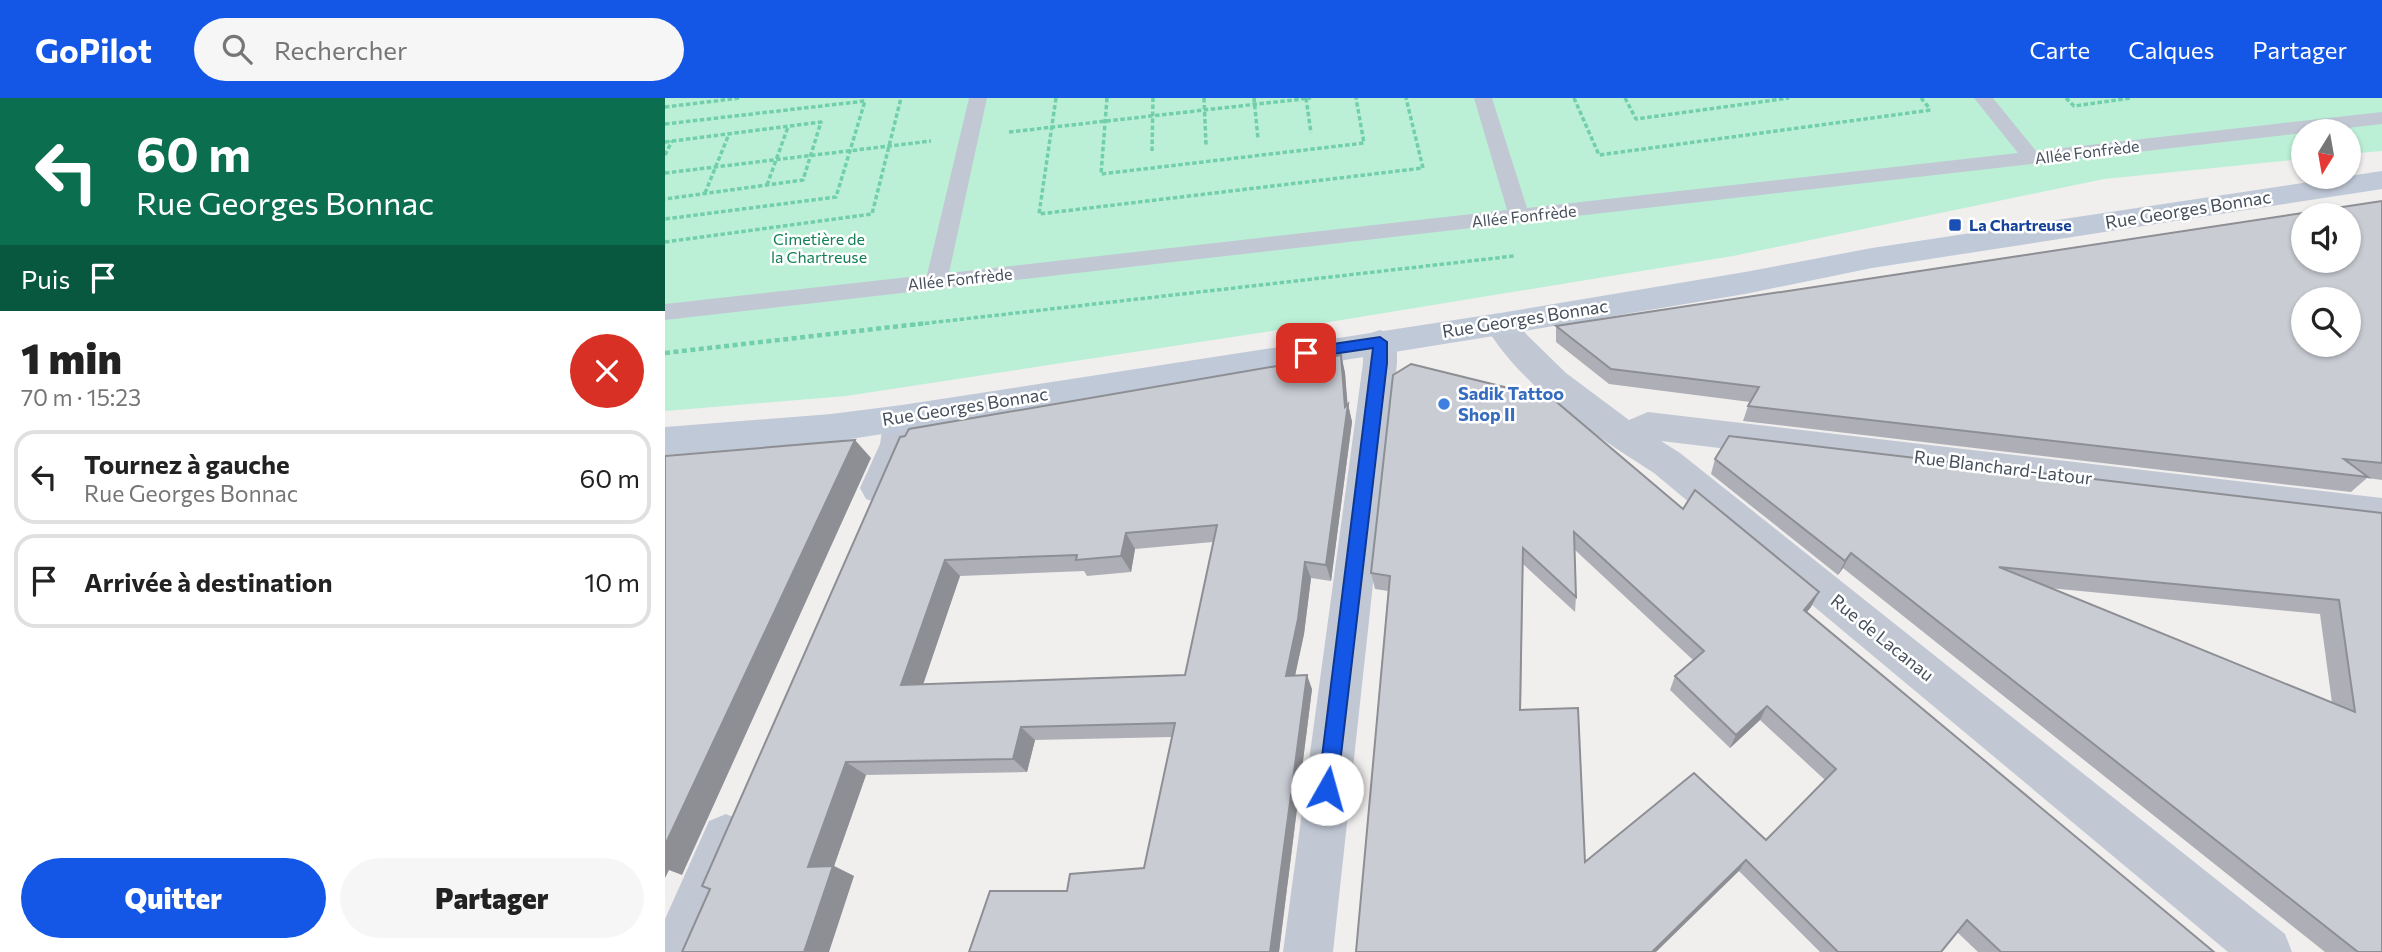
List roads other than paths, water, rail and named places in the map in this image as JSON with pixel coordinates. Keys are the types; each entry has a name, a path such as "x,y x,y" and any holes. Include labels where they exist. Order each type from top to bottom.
{"main road":[{"name":"Rue Georges Bonnac","path":"665,441 831,428 902,418 1500,324 1745,283 1872,258 2382,180"}],"street":[{"name":"Rue de Lacanau","path":"1500,324 1515,347 1627,438 1667,463 2267,952"},
{"path":"1308,952 1380,363 1380,342"},
{"path":"865,520 898,444 902,418"},
{"name":"Rue Blanchard-Latour","path":"1627,438 1648,426 2382,513"},
{"path":"676,952 743,800"}],"lane":[{"path":"936,282 978,98"},
{"path":"1483,98 1519,216"},
{"path":"1983,98 2032,158"},
{"name":"Allée Fonfrède","path":"665,312 2382,118"}],"place":[{"name":"La Chartreuse","path":"1955,225"},
{"name":"Sadik Tattoo Shop II","path":"1444,404"}],"park label":[{"name":"Cimetière de la Chartreuse","path":"819,248"}]}
